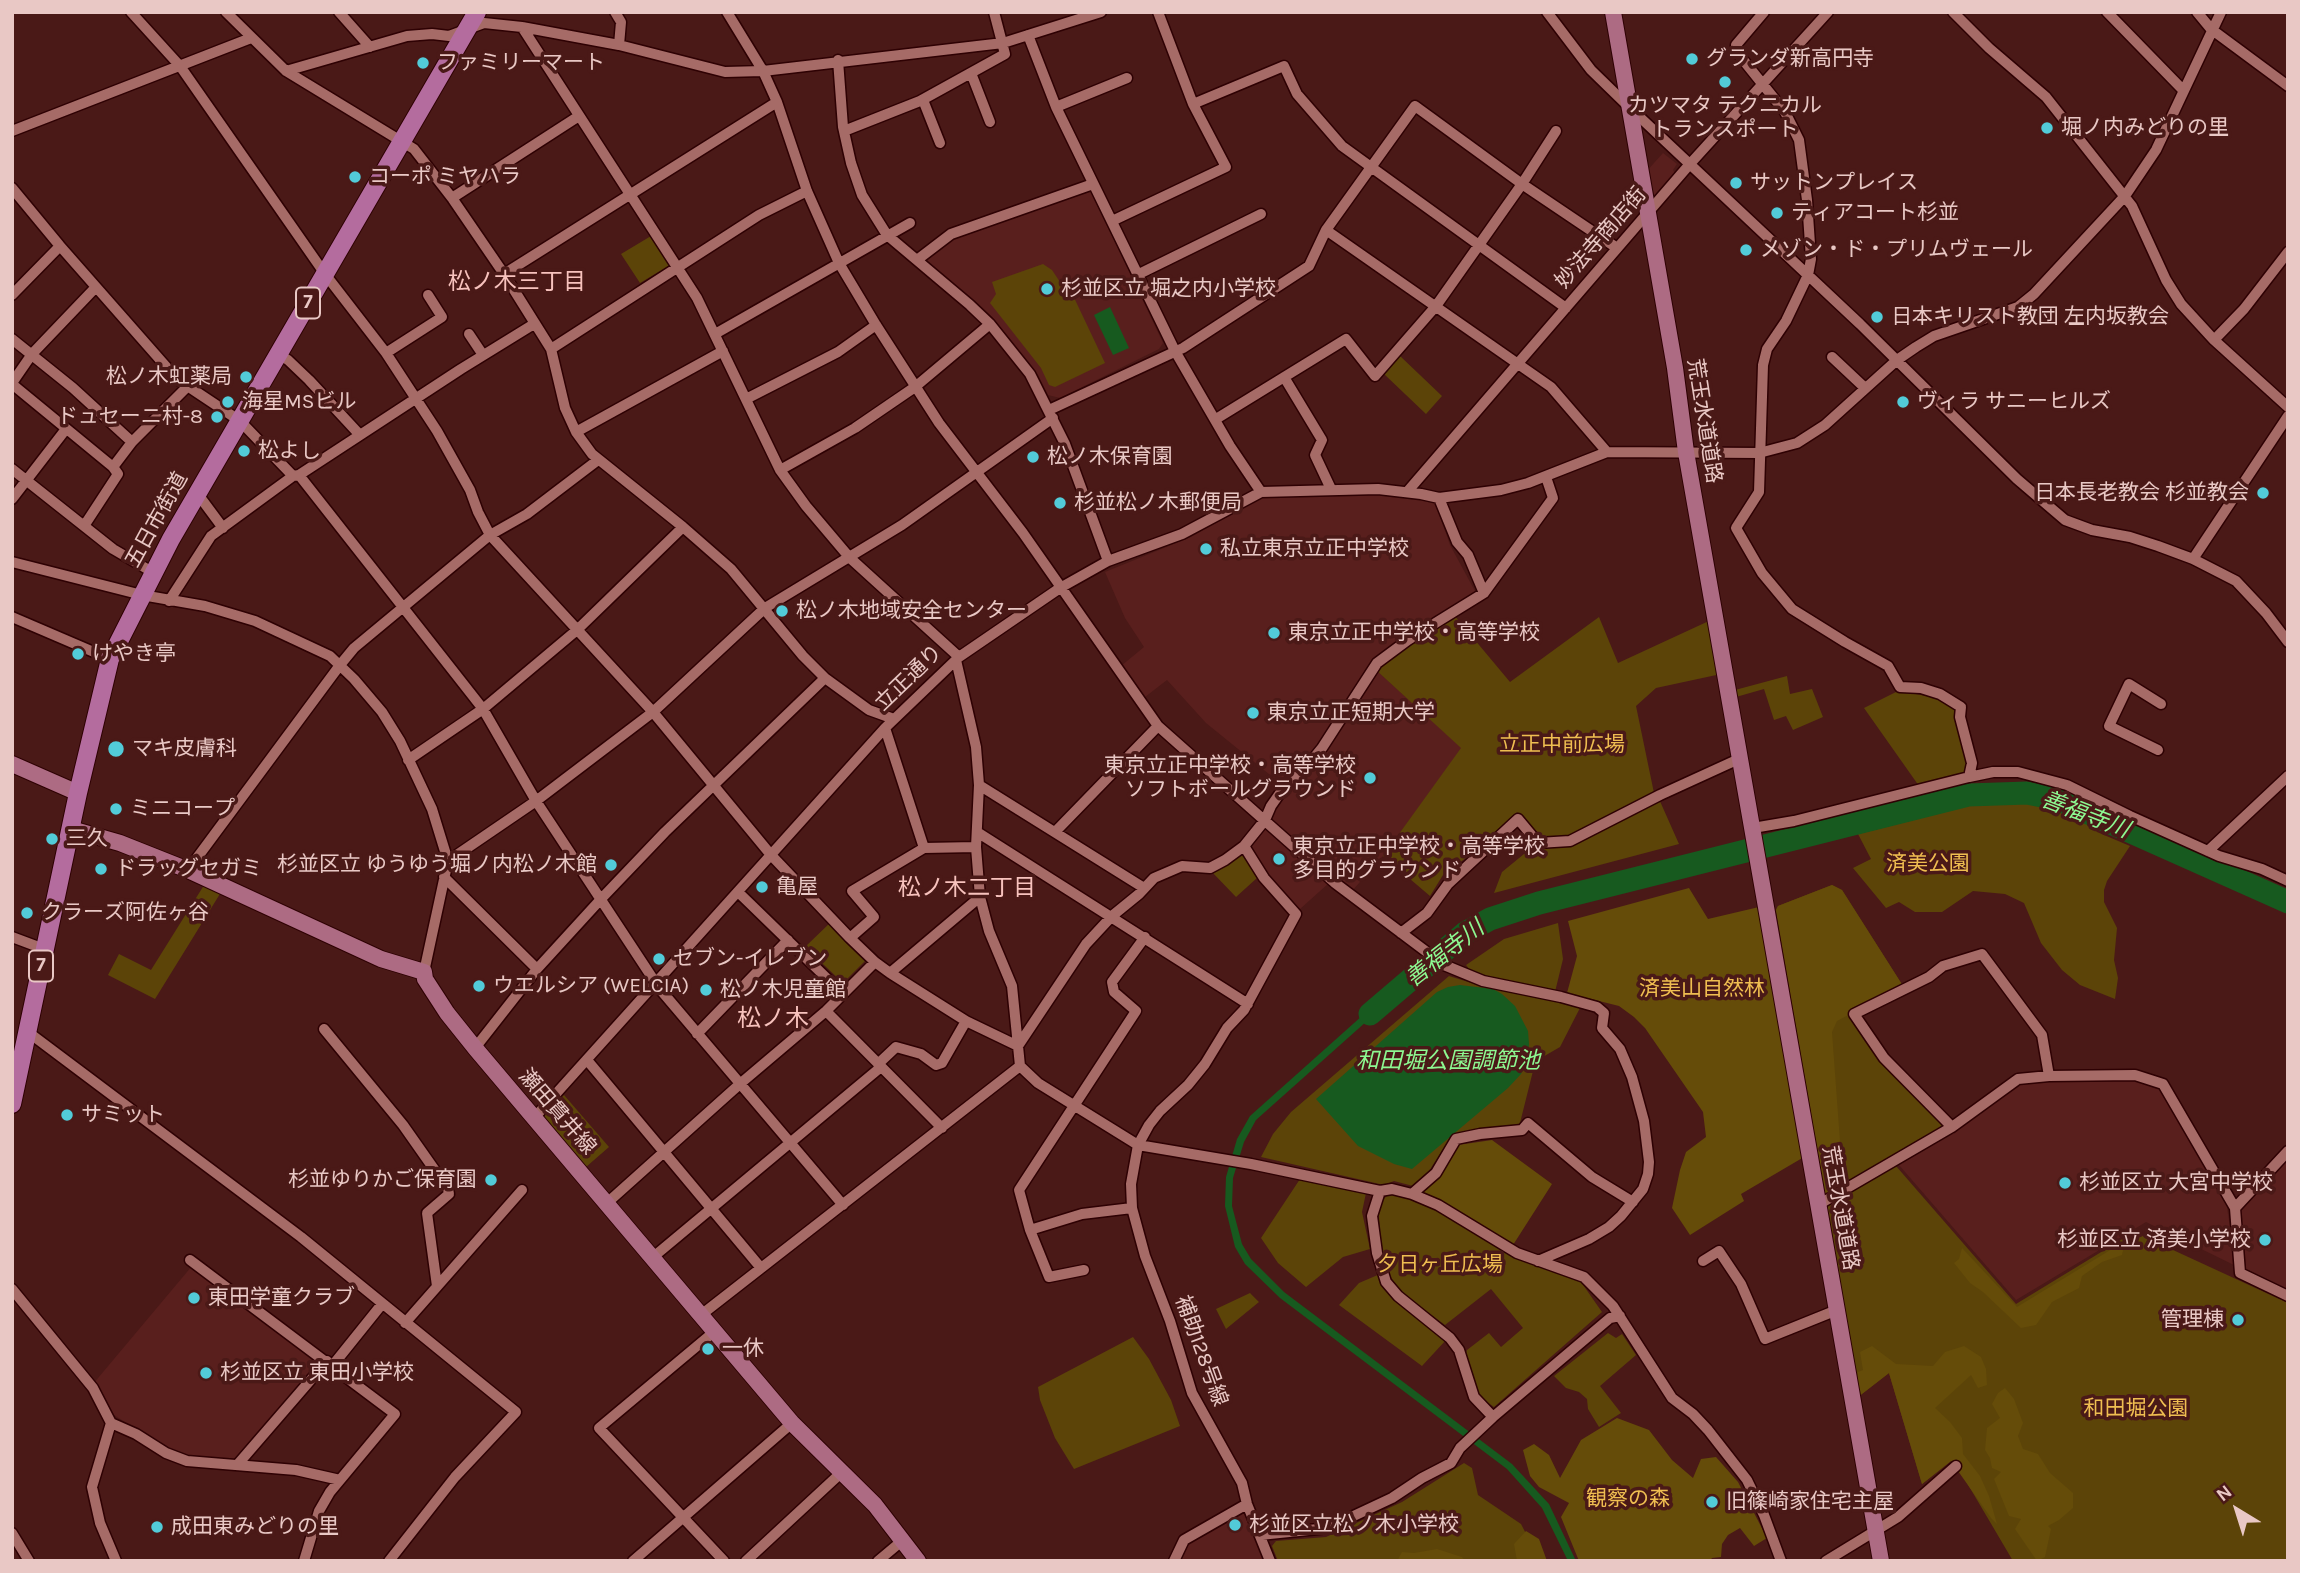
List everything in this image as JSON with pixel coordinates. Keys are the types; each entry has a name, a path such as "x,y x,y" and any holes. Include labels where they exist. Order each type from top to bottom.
{"main road":[{"name":"五日市街道","path":"13,1098 78,793 110,659 197,493 477,12"},
{"name":"荒玉水道道路","path":"1612,12 1675,368 1686,452 1881,1561"},
{"path":"12,764 78,793"},
{"path":"71,828 120,843 188,870 381,959 424,972"},
{"name":"瀬田貫井線","path":"424,972 425,979 447,1013 475,1048 792,1423 842,1472 864,1484 875,1505 918,1561"}],"street":[{"path":"131,12 180,66 326,274 386,353 437,431 470,490 490,534 653,712 771,855 850,938 890,973 966,1021 1018,1046"},
{"path":"226,12 286,72 414,149 452,198 551,349 565,408 576,432 598,460 731,569 803,656 825,678 890,723 924,848"},
{"path":"339,12 370,47"},
{"path":"615,12 621,22 619,45"},
{"path":"727,12 763,71 777,102 807,191 839,263 915,387 1158,726 1335,883 1444,965 1483,981 1561,997 1597,1007 1604,1013 1602,1028 1620,1049 1632,1077 1647,1141 1650,1162 1648,1174 1643,1189 1609,1227 1589,1239 1538,1261"},
{"path":"844,131 923,100 1005,54 994,12"},
{"path":"286,72 407,36 449,36 484,23 522,27 619,45 725,72 763,71 1003,43 1101,12"},
{"path":"1112,221 1226,167 1193,104 1158,12"},
{"path":"1548,12 1591,70 1898,360 1972,437 2065,520 2092,530 2130,537 2193,559 2236,581 2288,642"},
{"path":"1764,12 1736,45 1736,51 1785,112 1799,140 1811,259 1808,275 1786,321 1767,349 1763,365 1759,492 1736,528 1762,573 1792,609 1888,666 1900,687 1921,688 1940,694 1961,707 1960,716 1972,763 1969,777"},
{"name":"妙法寺商店街","path":"1407,492 1689,165 1828,12"},
{"path":"1953,12 1989,48 2046,97 2125,196 2142,224 2166,280 2181,304 2214,340 2288,407"},
{"path":"2107,12 2183,90"},
{"path":"2197,12 2211,29 2288,86"},
{"path":"1326,230 1551,387 1607,452 1759,453 1797,443 1825,425 1898,360 1934,336 2018,307 2056,271 2125,196 2164,136 2221,12"},
{"path":"539,30 543,18"},
{"path":"522,27 697,298 780,470 850,558 957,658 976,747 979,785 976,847 980,897 989,931 1012,986 1020,1066 1038,1083 1138,1145 1251,1164 1380,1191 1392,1189 1412,1194 1438,1205 1517,1253 1584,1277 1620,1316 1672,1398 1693,1414 1747,1480 1764,1515 1781,1561"},
{"path":"1028,36 1056,107 1175,351 1230,446 1261,492"},
{"path":"12,131 251,38"},
{"path":"838,61 844,131 862,195 887,235 990,324 1030,374 1051,414 1082,486 1108,561"},
{"path":"1193,104 1284,66 1297,94 1342,146 1566,308"},
{"path":"971,73 990,122"},
{"path":"1056,107 1127,78"},
{"path":"923,100 940,143"},
{"path":"504,274 777,102"},
{"path":"448,861 536,801 653,712 765,608 850,558 978,472 1051,414 1175,351 1309,266 1326,230 1415,106 1522,184 1617,248"},
{"path":"452,198 579,116"},
{"path":"1216,419 1346,339 1375,376 1436,306 1556,131"},
{"path":"917,260 951,234 1093,184"},
{"path":"12,188 177,379 240,421 296,475 404,606 484,709 536,801 659,988 843,1205"},
{"path":"551,349 759,215 807,191"},
{"path":"1139,274 1261,214"},
{"path":"715,334 911,223"},
{"path":"12,296 60,246"},
{"path":"2214,340 2244,309 2288,252"},
{"path":"84,526 118,474 12,383 32,354 96,287"},
{"path":"386,353 442,317 441,305 428,295"},
{"path":"169,601 211,536 296,475 534,324"},
{"path":"746,399 838,352 876,324"},
{"path":"780,470 855,428 915,387 990,324"},
{"path":"469,334 483,355"},
{"path":"12,338 132,442"},
{"path":"576,432 723,351"},
{"path":"278,354 302,373 359,434"},
{"path":"1832,357 1865,388"},
{"path":"1284,377 1322,440 1315,455 1331,489"},
{"path":"113,467 132,442 187,387"},
{"path":"2193,559 2288,416"},
{"path":"12,499 66,429"},
{"name":"立正通り","path":"535,1117 890,723 957,658 1060,588 1108,561 1182,534 1261,492 1331,489 1407,492 1439,498 1501,490 1546,477 1607,452"},
{"path":"188,870 340,665 372,632 490,534 527,514 598,460"},
{"path":"12,469 113,549 154,573"},
{"path":"1018,1046 1086,944 1112,916 1154,878 1182,866 1210,868 1244,846 1265,820 1287,783 1304,770 1322,748 1377,663 1408,640 1484,593 1553,498 1546,477"},
{"path":"197,493 223,528"},
{"path":"1439,498 1457,542 1468,555 1484,593"},
{"path":"408,760 484,709 577,630 683,527"},
{"path":"13,563 142,595 205,606 255,621 330,656 340,665 382,712 437,822 448,861 424,972"},
{"path":"12,617 110,659"},
{"path":"475,1048 537,969 601,899 825,678"},
{"path":"2158,750 2109,726 2129,684 2161,704"},
{"path":"1056,831 1158,726"},
{"path":"1402,933 1427,913 1448,884 1518,819 1538,843 1570,841 1741,758"},
{"path":"1754,832 1969,777 1993,772 2018,772 2067,785 2208,851 2262,869 2288,881"},
{"path":"2208,851 2288,776"},
{"path":"979,785 1144,888"},
{"path":"977,832 1248,1004"},
{"path":"1138,1145 1160,1111 1196,1075 1227,1028 1248,1004 1296,914 1264,878 1244,846"},
{"path":"850,938 874,917 852,891 924,848 976,847"},
{"path":"444,877 537,969"},
{"path":"738,892 844,994"},
{"path":"890,973 980,897"},
{"path":"12,937 44,949"},
{"path":"1084,1270 1049,1277 1030,1230 1019,1190 1136,1011 1114,992 1112,982 1144,937"},
{"path":"698,1034 788,940"},
{"path":"1952,1127 1884,1058 1854,1014 1929,977 1943,966 1982,954 2042,1035 2049,1076"},
{"path":"607,1203 826,1011 875,962"},
{"path":"826,1011 942,1128"},
{"path":"652,1258 791,1142 880,1065 896,1047 921,1054 936,1065 942,1063 966,1021"},
{"path":"324,1028 403,1125 448,1189 449,1194 427,1213 437,1286"},
{"path":"28,1032 301,1237 516,1412 455,1478 389,1561"},
{"path":"587,1059 761,1268"},
{"path":"701,1315 1020,1066"},
{"path":"1818,1205 1952,1127 2018,1079 2134,1075 2164,1084 2235,1208 2241,1273 2288,1296"},
{"path":"1412,1194 1436,1173 1456,1139 1522,1130 1528,1123 1592,1177 1633,1202"},
{"name":"補助128号線","path":"1138,1145 1131,1184 1132,1208 1145,1256 1170,1321 1192,1392 1242,1483 1247,1504 1270,1561"},
{"path":"2235,1208 2288,1151"},
{"path":"405,1323 522,1190"},
{"path":"1380,1191 1372,1216 1377,1252 1386,1282 1398,1296 1450,1338 1459,1350 1474,1397 1493,1417"},
{"path":"1030,1230 1082,1214 1132,1208"},
{"path":"1703,1261 1719,1251 1741,1284 1765,1339 1837,1310"},
{"path":"190,1260 395,1414 340,1480 319,1511 304,1561"},
{"path":"12,1289 93,1388 111,1423 187,1461 296,1470 340,1480"},
{"path":"238,1464 382,1304"},
{"path":"1260,1535 1328,1528 1392,1499 1422,1478 1451,1463 1460,1448 1493,1417 1610,1318 1620,1316"},
{"path":"715,1331 599,1428 724,1561"},
{"path":"111,1423 92,1487 100,1523 116,1561"},
{"path":"633,1561 682,1515 792,1423"},
{"path":"1826,1561 1898,1517 1956,1466"},
{"path":"746,1561 842,1472"},
{"path":"1174,1561 1184,1540 1247,1504"},
{"path":"12,1534 29,1561"},
{"path":"878,1561 903,1540"}],"shaded area":[{"path":"1663,153 1677,164 1673,170 1675,173 1655,195 1645,184 1645,173"},
{"name":"杉並区立 堀之内小学校","path":"1087,190 1091,192 1163,343 1159,349 1060,398 1048,395 1038,375 990,315 924,262 926,257 952,237"},
{"name":"東京立正中学校・高等学校","path":"1331,493 1398,494 1434,500 1450,545 1476,593 1386,650 1367,667 1332,724 1305,761 1280,783 1206,723 1167,680 1145,697 1121,666 1144,647 1125,618 1105,572 1191,537 1262,497"},
{"name":"東京立正中学校・高等学校 ソフトボールグラウンド","path":"1376,670 1462,748 1383,856 1352,891 1270,819 1277,802 1293,782 1306,774 1329,747"},
{"name":"東京立正中学校・高等学校 多目的グラウンド","path":"1266,826 1329,883 1300,909 1293,905 1276,885 1247,846"},
{"name":"杉並区立 大宮中学校","path":"2131,1078 2159,1089 2226,1201 2236,1266 2146,1222 2016,1300 1899,1165 1953,1132 2021,1083"},
{"name":"杉並区立 済美小学校","path":"2288,1159 2288,1291 2246,1269 2240,1211"},
{"name":"杉並区立 東田小学校","path":"192,1266 319,1362 235,1461 189,1456 166,1448 114,1415 93,1384"},
{"name":"杉並区立松ノ木小学校","path":"1244,1511 1266,1561 1180,1561 1188,1542"}],"green space":[{"path":"651,236 670,265 640,283 621,254"},
{"path":"1043,264 1052,270 1064,288 1069,287 1105,363 1055,387 1049,385 1041,368 990,303 996,294 992,282"},
{"path":"1399,355 1442,396 1426,414 1384,374"},
{"name":"立正中前広場","path":"1454,615 1510,682 1599,617 1618,663 1711,620 1721,674 1656,688 1636,706 1654,793 1570,836 1539,839 1517,812 1498,834 1443,875 1430,896 1383,856 1461,748 1376,670 1378,666"},
{"path":"1787,676 1790,694 1812,689 1823,717 1793,730 1786,716 1774,720 1764,689 1736,697 1735,690"},
{"path":"1898,691 1938,698 1955,710 1969,772 1919,786 1864,708"},
{"name":"済美公園","path":"2019,798 2067,810 2084,818 2097,832 2130,846 2104,890 2104,902 2117,928 2114,960 2118,978 2115,999 2080,985 2062,970 2041,943 2024,903 2005,894 1973,891 1942,912 1915,912 1899,902 1886,908 1853,868 1871,859 1858,834 1968,806 2007,804"},
{"path":"1659,799 1679,844 1494,893 1502,872 1524,854 1536,848 1571,844"},
{"path":"1239,855 1245,857 1257,878 1236,897 1211,871"},
{"path":"206,882 223,889 155,999 108,975 119,954 151,970"},
{"path":"1832,885 1842,890 1903,986 1848,1014 1877,1055 1945,1125 1943,1129 1828,1195 1825,1194 1776,910 1778,906"},
{"path":"1832,885 1842,890 1903,986 1837,1021 1832,1032 1842,1168 1841,1188 1828,1195 1825,1194 1776,910 1778,906"},
{"name":"済美山自然林","path":"1689,888 1708,919 1759,907 1804,1157 1741,1194 1744,1201 1690,1235 1672,1208 1686,1152 1706,1137 1703,1112 1645,1028 1634,1017 1619,1006 1567,993 1577,956 1568,921"},
{"path":"833,920 869,957 843,983 805,947"},
{"path":"1558,923 1563,959 1555,992 1473,974 1466,965 1504,939"},
{"name":"和田堀公園調節池","path":"1449,976 1478,985 1581,1006 1560,1047 1541,1058 1533,1071 1519,1127 1461,1132 1447,1143 1429,1171 1413,1186 1394,1181 1384,1185 1261,1157 1273,1134 1291,1112"},
{"path":"564,1095 609,1147 586,1167 544,1116"},
{"path":"1492,1140 1552,1184 1513,1245 1422,1193 1439,1176 1458,1145"},
{"name":"和田堀公園","path":"1896,1166 2016,1304 2134,1232 2288,1303 2288,1561 2013,1561 1960,1471 1951,1461 1922,1484 1889,1373 1858,1397 1827,1205"},
{"path":"1300,1179 1366,1193 1362,1212 1370,1249 1343,1257 1306,1287 1278,1263 1261,1238"},
{"name":"夕日ヶ丘広場","path":"1389,1194 1410,1198 1436,1208 1513,1257 1581,1282 1602,1312 1494,1407 1477,1395 1475,1380 1465,1356 1467,1350 1489,1333 1501,1347 1523,1328 1491,1289 1445,1325 1402,1293 1389,1275 1381,1246 1378,1204"},
{"path":"2125,1241 2122,1255 2102,1262 2082,1276 2079,1288 2052,1302 2036,1325 2021,1328 1970,1283 1954,1263 1959,1259 1962,1248 2017,1307"},
{"path":"1380,1274 1446,1340 1422,1366 1339,1305 1359,1283"},
{"path":"1250,1293 1259,1302 1226,1329 1216,1309"},
{"path":"1608,1333 1616,1338 1622,1334 1636,1355 1600,1386 1621,1413 1599,1427 1588,1409 1587,1399 1579,1392 1566,1388 1554,1376"},
{"path":"1133,1337 1149,1359 1171,1400 1180,1426 1074,1469 1055,1438 1040,1400 1038,1387"},
{"path":"1872,1346 1896,1364 1933,1366 1945,1352 1964,1346 1981,1357 1986,1369 1987,1385 1978,1388 1971,1375 1935,1408 1962,1438 1963,1454 1980,1476 1997,1524 1951,1461 1922,1484 1889,1373 1858,1397 1858,1372 1863,1370 1860,1352"},
{"path":"2005,1388 2014,1399 2023,1423 2018,1436 2023,1449 2038,1454 2050,1473 2073,1493 2073,1508 2048,1526 2051,1529 2045,1557 2037,1561 2015,1529 2021,1519 2009,1516 1994,1479 2001,1472 1992,1468 1985,1450 1987,1428 2000,1418 1992,1404 1998,1393"},
{"name":"観察の森","path":"1617,1418 1649,1430 1672,1460 1693,1478 1701,1459 1716,1457 1738,1482 1767,1538 1754,1546 1740,1528 1728,1535 1722,1544 1721,1557 1712,1558 1710,1561 1579,1561 1561,1517 1569,1503 1539,1487 1530,1476 1523,1450 1534,1444 1549,1455 1560,1478 1581,1440"},
{"path":"1464,1463 1472,1468 1478,1495 1521,1524 1540,1561 1278,1561 1272,1546 1276,1541 1326,1537 1402,1502"},
{"path":"1526,1531 1539,1539 1547,1561 1517,1561 1514,1544"},
{"path":"1437,1549 1462,1557 1465,1561 1397,1561 1402,1552"}],"water":[{"path":"1110,307 1129,348 1113,355 1094,315"},
{"name":"和田堀公園調節池","path":"1460,985 1493,989 1515,1006 1528,1031 1527,1060 1521,1074 1508,1088 1412,1169 1394,1164 1358,1146 1316,1099 1437,992"},
{"path":"1391,990 1395,996 1256,1120 1244,1142 1233,1178 1232,1206 1242,1244 1251,1259 1284,1292 1512,1464 1549,1504 1576,1561 1568,1561 1542,1508 1507,1469 1280,1298 1245,1264 1235,1247 1225,1206 1226,1177 1237,1139 1250,1116"}],"waterway":[{"name":"善福寺川","path":"1370,1014 1465,933 1490,919 1539,903 1968,795 2027,793 2057,799 2288,902"}],"place":[{"name":"グランダ新高円寺","path":"1692,59"},
{"name":"ファミリーマート","path":"423,63"},
{"name":"カツマタ テクニカル トランスポート","path":"1725,82"},
{"name":"堀ノ内みどりの里","path":"2047,128"},
{"name":"コーポ ミヤハラ","path":"355,177"},
{"name":"サットンプレイス","path":"1736,183"},
{"name":"ティアコート杉並","path":"1777,213"},
{"name":"メゾン・ド・プリムヴェール","path":"1746,250"},
{"name":"杉並区立 堀之内小学校","path":"1047,289"},
{"name":"日本キリスト教団 左内坂教会","path":"1877,317"},
{"name":"松ノ木虹薬局","path":"246,377"},
{"name":"海星MSビル","path":"228,402"},
{"name":"ヴィラ サニーヒルズ","path":"1903,402"},
{"name":"ドュセーニ村-8","path":"217,417"},
{"name":"松よし","path":"244,451"},
{"name":"松ノ木保育園","path":"1033,457"},
{"name":"日本長老教会 杉並教会","path":"2263,493"},
{"name":"杉並松ノ木郵便局","path":"1060,503"},
{"name":"私立東京立正中学校","path":"1206,549"},
{"name":"松ノ木地域安全センター","path":"782,611"},
{"name":"東京立正中学校・高等学校","path":"1274,633"},
{"name":"けやき亭","path":"78,654"},
{"name":"東京立正短期大学","path":"1253,713"},
{"name":"マキ皮膚科","path":"116,749"},
{"name":"東京立正中学校・高等学校 ソフトボールグラウンド","path":"1370,778"},
{"name":"ミニコープ","path":"116,809"},
{"name":"三久","path":"52,839"},
{"name":"東京立正中学校・高等学校 多目的グラウンド","path":"1279,859"},
{"name":"杉並区立 ゆうゆう堀ノ内松ノ木館","path":"611,865"},
{"name":"ドラッグセガミ","path":"101,869"},
{"name":"亀屋","path":"762,887"},
{"name":"クラーズ阿佐ヶ谷","path":"27,913"},
{"name":"セブン-イレブン","path":"659,959"},
{"name":"ウエルシア (WELCIA)","path":"479,986"},
{"name":"松ノ木児童館","path":"706,990"},
{"name":"サミット","path":"67,1115"},
{"name":"杉並ゆりかご保育園","path":"491,1180"},
{"name":"杉並区立 大宮中学校","path":"2065,1183"},
{"name":"杉並区立 済美小学校","path":"2265,1240"},
{"name":"東田学童クラブ","path":"194,1298"},
{"name":"管理棟","path":"2238,1320"},
{"name":"一休","path":"708,1349"},
{"name":"杉並区立 東田小学校","path":"206,1373"},
{"name":"旧篠崎家住宅主屋","path":"1712,1502"},
{"name":"杉並区立松ノ木小学校","path":"1235,1525"},
{"name":"成田東みどりの里","path":"157,1527"}],"district":[{"name":"松ノ木三丁目","path":"517,282"},
{"name":"松ノ木二丁目","path":"967,888"},
{"name":"松ノ木","path":"773,1019"}]}
